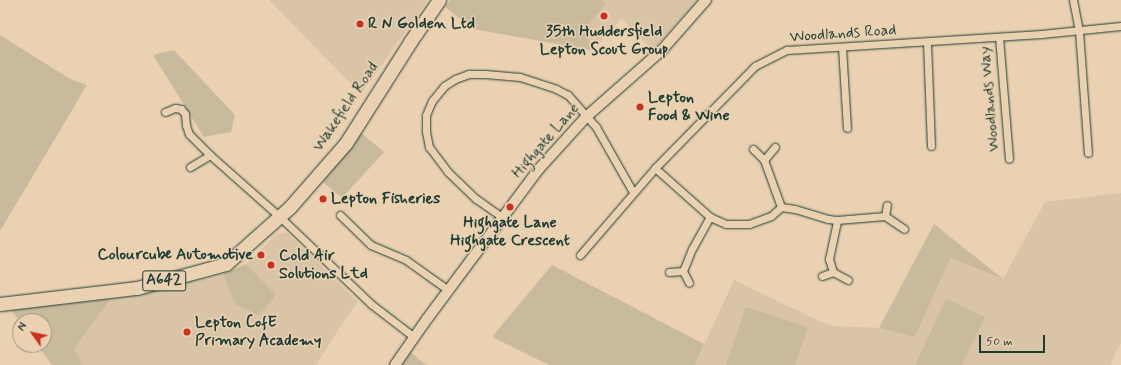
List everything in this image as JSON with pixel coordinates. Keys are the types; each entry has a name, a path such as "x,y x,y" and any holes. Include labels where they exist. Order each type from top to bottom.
{"highway":[{"name":"Wakefield Road","path":"0,304 137,288 226,264 290,207 346,143 410,42 439,0"},
{"name":"Wakefield Road","path":"0,301 28,300"}],"street":[{"name":"Highgate Lane","path":"395,365 448,290 538,170 586,117 662,50 706,0"},
{"path":"1073,0 1078,31 1088,153"},
{"name":"Woodlands Road","path":"580,255 655,168 755,66 787,50 999,37 1121,26"},
{"name":"Woodlands Way","path":"999,37 1009,159"},
{"path":"927,42 931,146"},
{"path":"842,47 847,128"},
{"path":"502,217 476,198 448,172 432,152 426,131 426,115 436,96 444,86 455,79 469,74 520,77 556,89 568,95 596,127 633,192"},
{"path":"166,112 175,108 181,109 185,114 186,125 190,134 210,155 280,217 370,304 414,337"},
{"path":"764,160 775,147"},
{"path":"753,149 764,160 781,207"},
{"path":"190,166 210,155"},
{"path":"655,168 710,217 726,224 749,224 771,216 781,207 795,208 828,219 837,220 885,216 904,229"},
{"path":"885,216 886,205"},
{"path":"340,215 372,245 406,260 448,290"},
{"path":"689,283 683,271 692,249 710,217"},
{"path":"837,220 829,259 833,272 848,280"},
{"path":"669,272 683,271"},
{"path":"822,276 833,272"}],"shaded area":[{"path":"269,0 426,0 427,1 361,94"},
{"path":"450,0 601,0 606,4 586,27 591,50 473,29 445,7"},
{"path":"601,0 698,0 652,50 622,19 591,50 586,27 605,4"},
{"path":"0,35 70,79 87,85 0,231"},
{"path":"174,50 235,115 231,132 204,137 153,55"},
{"path":"360,132 384,152 342,198 323,182"},
{"path":"1121,193 1121,343 1114,355 1111,365 695,365 734,280 832,326 879,328 915,337 949,258 1003,279 1045,202"},
{"path":"934,224 1003,279 950,258 915,337 879,328"},
{"name":"Lepton CofE Primary Academy","path":"286,232 358,302 316,365 83,365 74,349 111,298 223,274 235,304 276,295 246,264 277,234"},
{"path":"246,264 276,295 259,315 235,304 223,274"},
{"path":"552,265 704,344 695,365 549,365 492,337"},
{"path":"111,298 74,349 83,365 52,365 43,353 52,353 52,313 13,313 11,310"},
{"path":"946,299 985,317 962,365 915,365"},
{"path":"746,307 808,327 795,365 726,365"},
{"path":"410,352 427,365 401,365"}],"place":[{"name":"35th Huddersfield Lepton Scout Group","path":"604,16"},
{"name":"R N Golden Ltd","path":"360,24"},
{"name":"Lepton Food & Wine","path":"640,107"},
{"name":"Lepton Fisheries","path":"323,199"},
{"name":"Highgate Lane Highgate Crescent","path":"510,207"},
{"name":"Colourcube Automotive","path":"261,255"},
{"name":"Cold Air Solutions Ltd","path":"271,265"},
{"name":"Lepton CofE Primary Academy","path":"187,332"}]}
